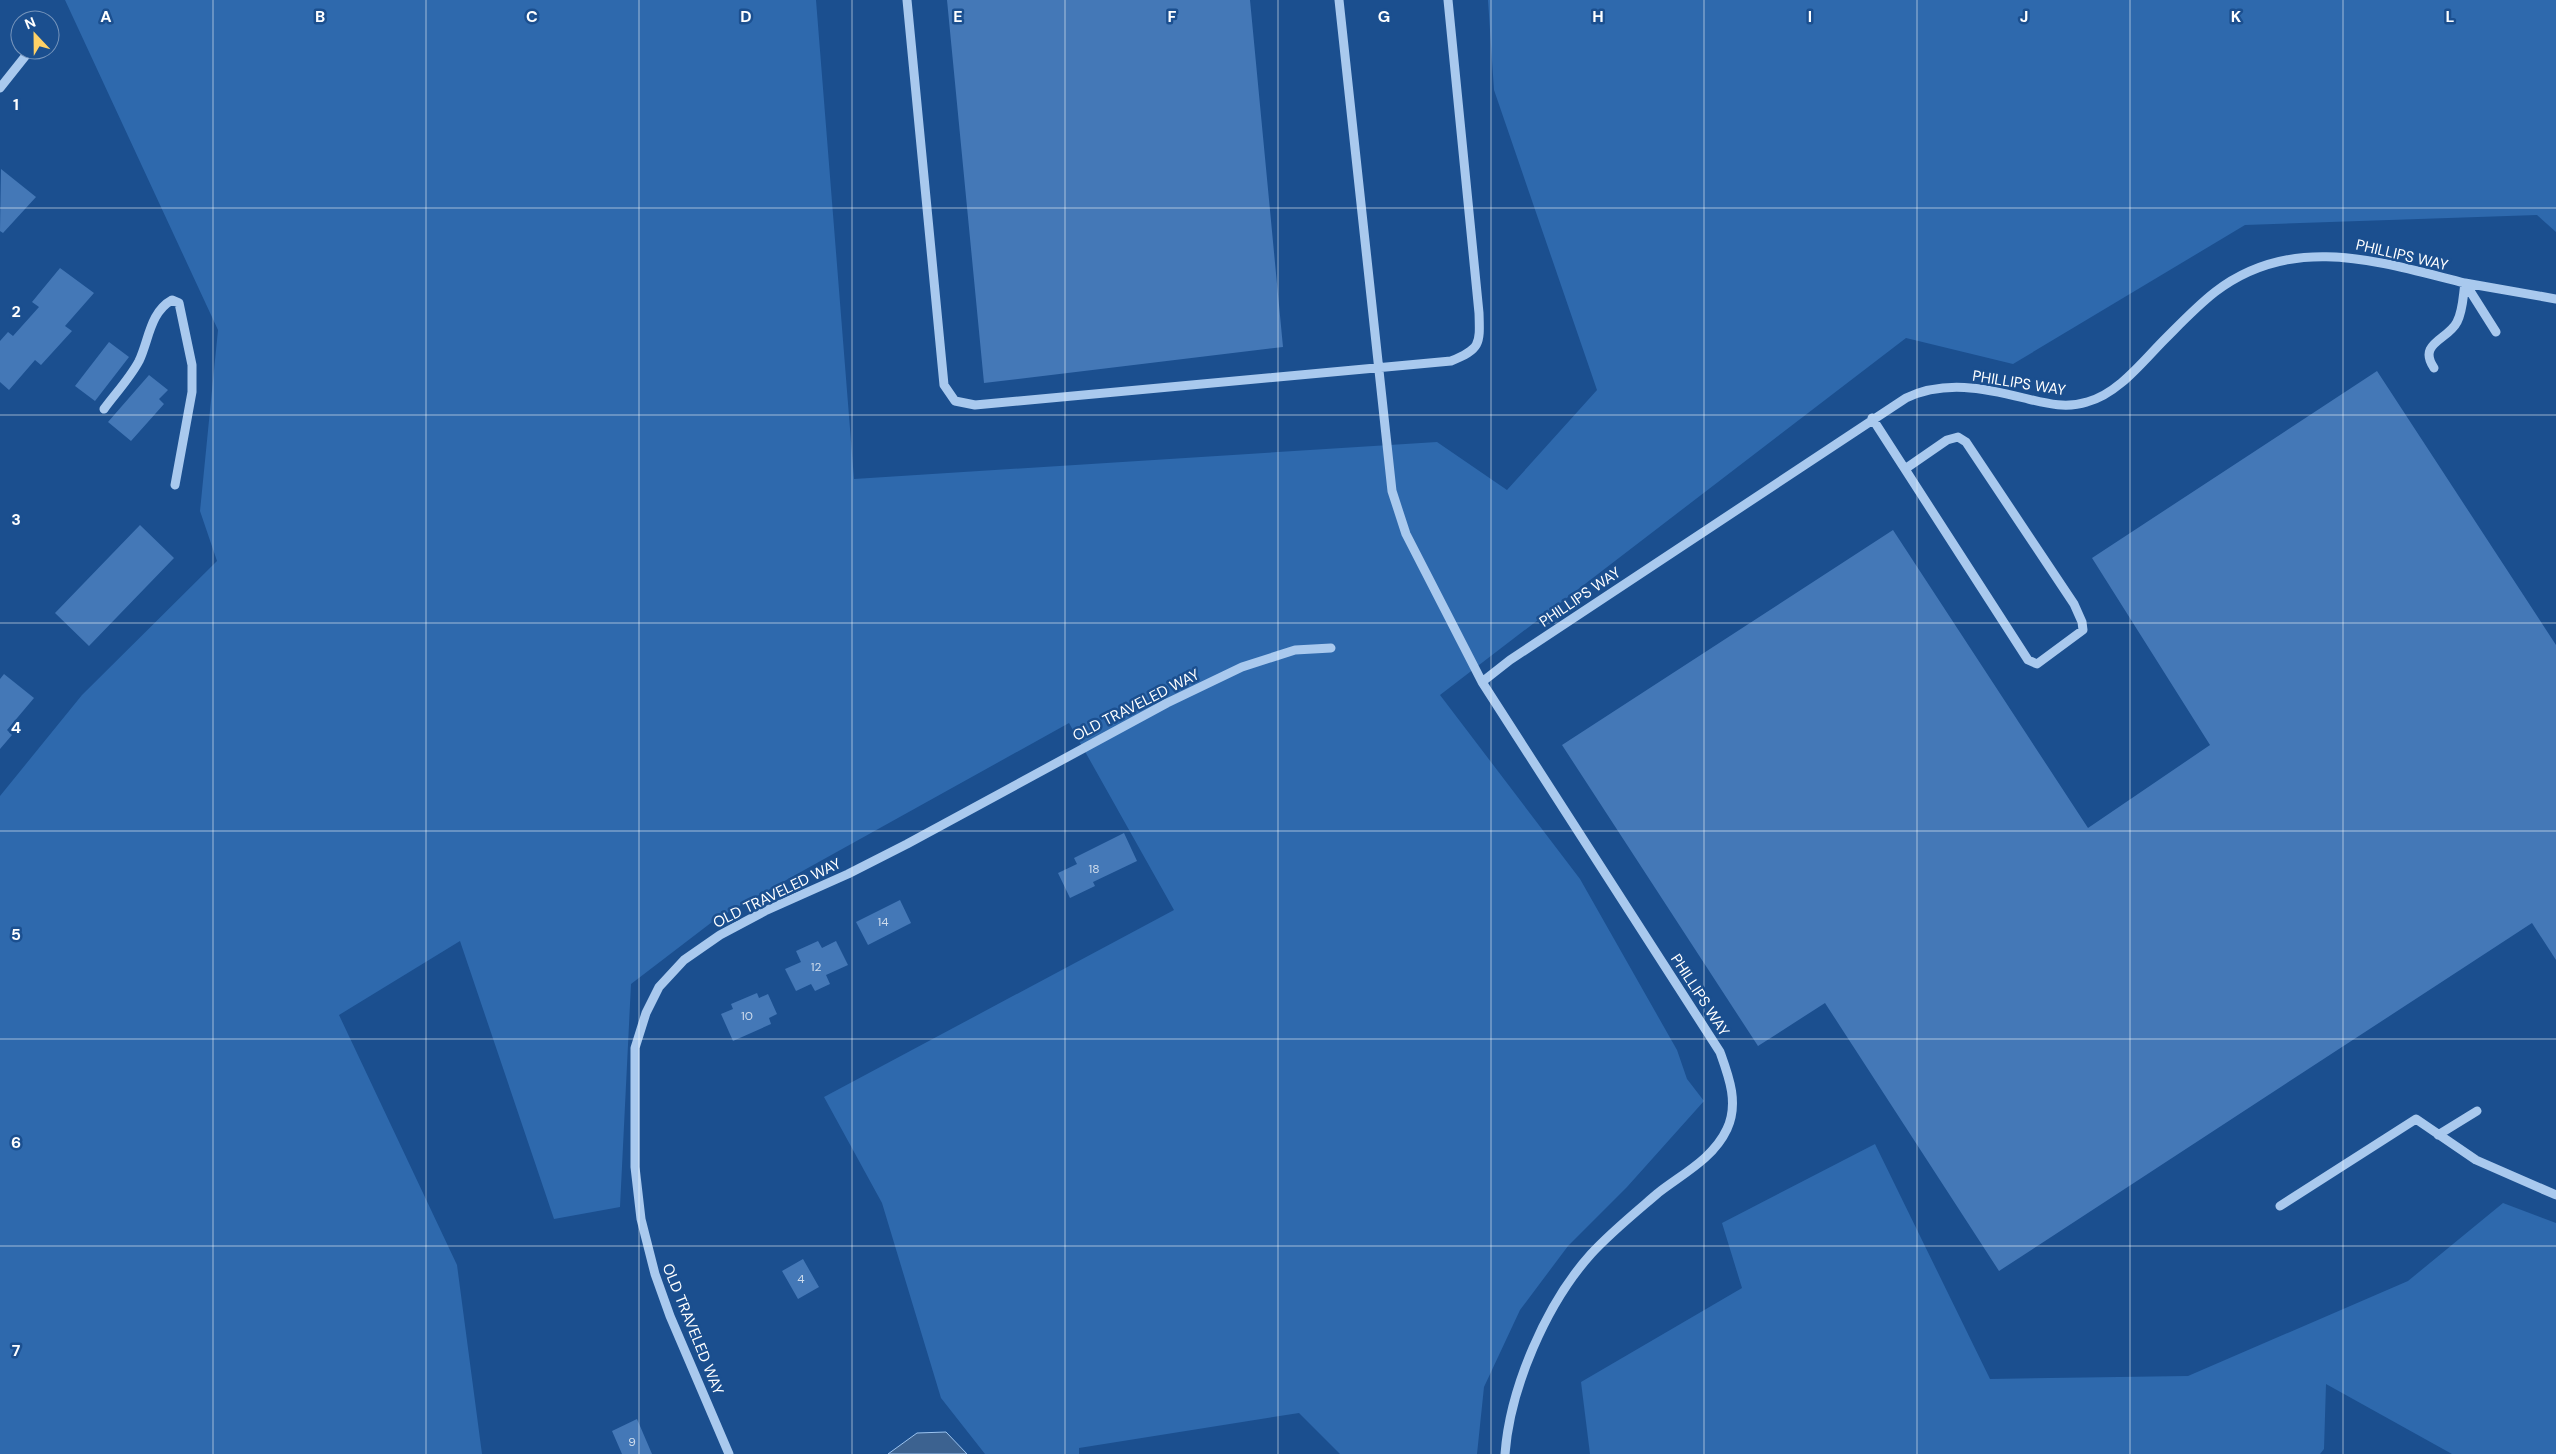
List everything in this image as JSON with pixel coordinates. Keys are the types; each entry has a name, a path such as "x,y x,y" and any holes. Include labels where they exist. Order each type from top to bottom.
{"street":[{"path":"906,0 944,385 955,401 976,405 1451,361 1471,353 1480,337 1448,0"},
{"path":"1339,0 1392,491 1406,534 1482,682"},
{"path":"0,88 22,60"},
{"name":"PHILLIPS WAY","path":"1505,1454 1514,1401 1527,1363 1563,1292 1590,1254 1659,1193 1700,1163 1715,1147 1727,1129 1733,1096 1731,1081 1720,1052 1482,682 1510,660 1872,418 1918,392 1943,387 1979,388 2058,405 2080,404 2096,400 2120,383 2215,292 2244,276 2284,261 2329,256 2359,257 2465,283 2496,332"},
{"path":"2434,368 2429,354 2432,346 2456,324 2460,315 2465,283 2556,299"},
{"path":"104,409 139,362 155,318 164,305 172,300 180,303 192,365 192,392 176,486"},
{"path":"1872,418 2028,660 2038,664 2083,630 2074,604 1966,442 1958,437 1947,440 1905,469"},
{"name":"OLD TRAVELED WAY","path":"729,1454 670,1316 655,1274 641,1219 635,1167 635,1048 646,1013 659,987 684,960 720,935 765,911 848,874 907,844 1167,703 1242,667 1295,650 1332,648"},
{"path":"2438,1135 2476,1111"},
{"path":"2280,1206 2416,1119 2476,1160 2556,1194"}],"shaded area":[{"path":"65,0 816,0 854,479 1437,442 1507,490 1597,390 1494,90 1488,0 2556,0 2556,232 2537,215 2245,225 2013,364 1906,338 1440,695 1580,879 1677,1050 1687,1079 1704,1101 1627,1187 1568,1246 1520,1310 1484,1387 1477,1454 1340,1454 1299,1413 1079,1448 1079,1454 985,1454 941,1398 882,1203 824,1097 1174,910 1069,723 716,919 631,984 620,1207 554,1219 460,941 339,1015 457,1265 482,1454 0,1454 0,796 82,695 217,561 200,511 218,330"},
{"path":"1875,1144 1990,1379 2188,1376 2408,1281 2503,1203 2556,1223 2556,1454 2452,1454 2326,1384 2324,1449 2320,1454 1590,1454 1581,1382 1742,1288 1722,1223"},
{"path":"946,1432 967,1454 888,1454 917,1433"}],"building":[{"path":"947,0 1250,0 1283,347 984,383"},
{"path":"1,169 36,197 3,233 0,231"},
{"path":"60,268 94,293 65,326 72,331 41,365 35,360 9,390 0,382 0,341 8,332 13,336 39,307 32,302"},
{"path":"109,342 129,357 95,401 75,386"},
{"path":"2377,371 2556,645 2556,960 2532,923 1999,1271 1825,1003 1758,1046 1562,745 1893,530 2088,828 2210,745 2092,558"},
{"path":"149,375 168,390 159,399 164,404 131,441 108,422"},
{"path":"140,525 174,558 89,646 55,613"},
{"path":"4,674 34,698 7,730 12,735 0,749 0,679"},
{"path":"1124,833 1137,861 1093,882 1095,886 1070,898 1058,873 1077,864 1074,858"},
{"path":"900,900 911,923 868,945 856,922"},
{"path":"818,941 822,948 836,941 848,965 826,975 830,984 815,991 811,984 796,991 785,969 801,962 796,951"},
{"path":"757,993 759,998 768,994 777,1014 769,1018 771,1024 733,1041 721,1014 733,1009 731,1004"},
{"path":"803,1259 819,1287 798,1299 782,1271"},
{"path":"637,1419 652,1454 622,1454 612,1431"}]}
